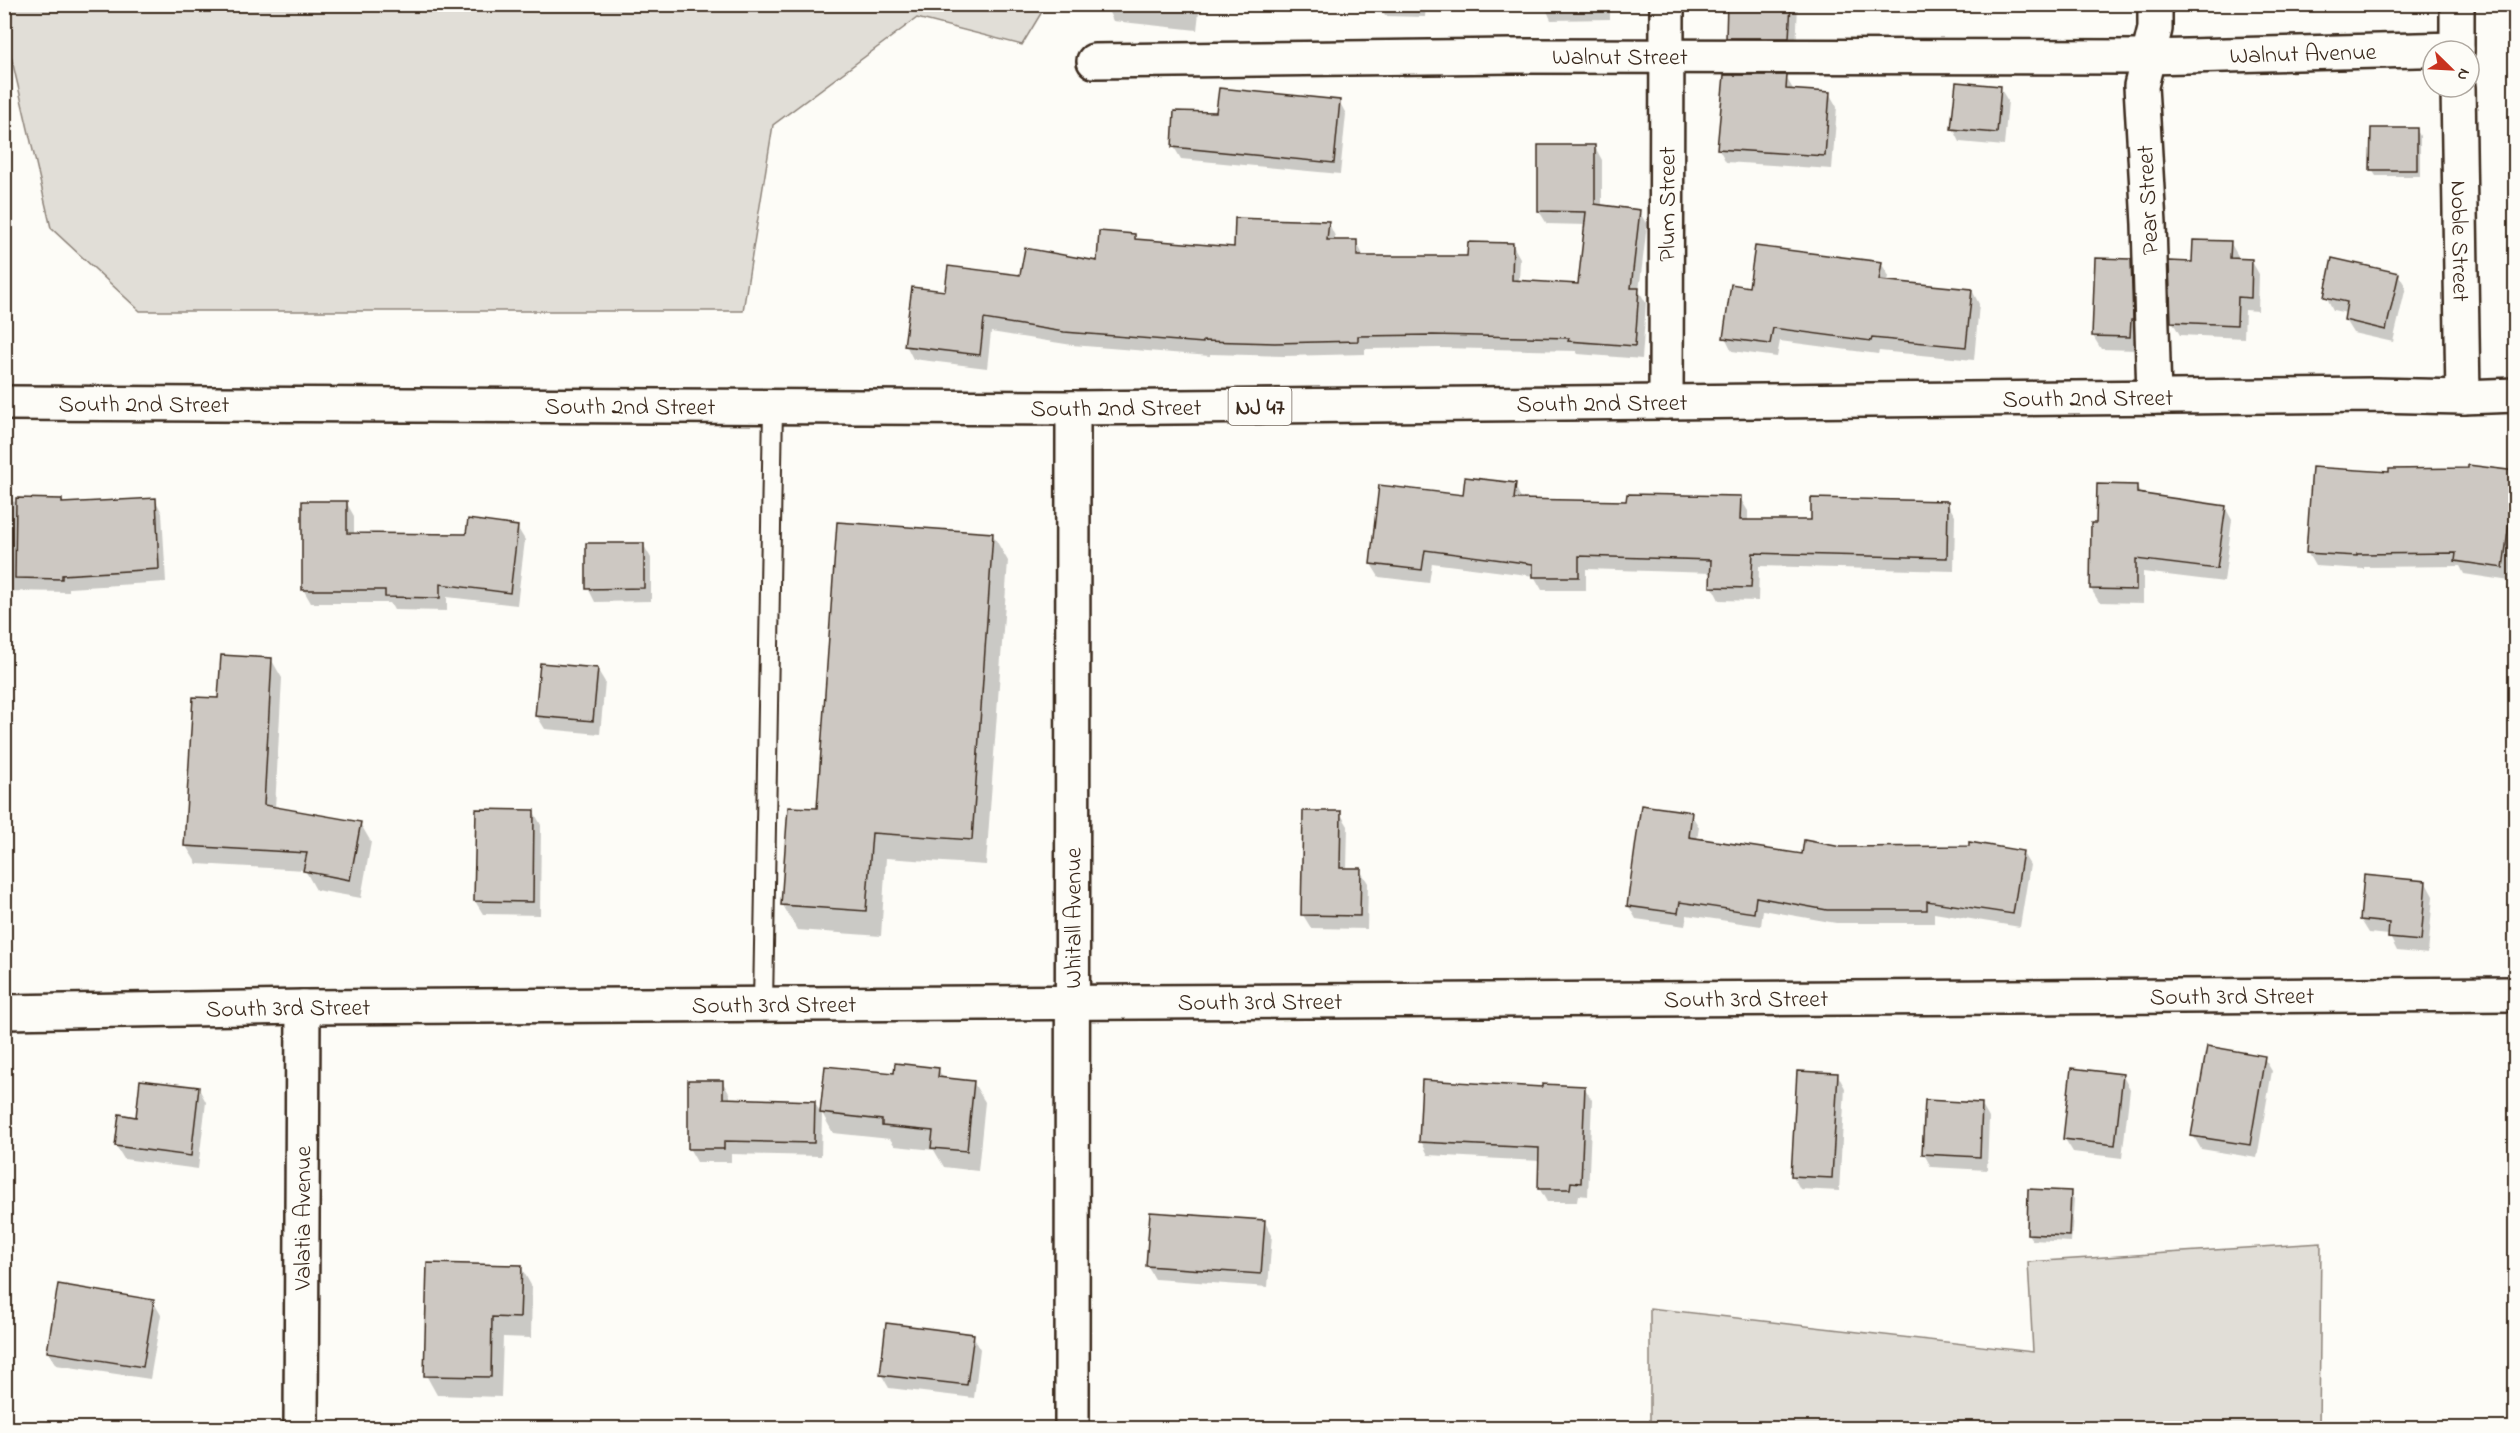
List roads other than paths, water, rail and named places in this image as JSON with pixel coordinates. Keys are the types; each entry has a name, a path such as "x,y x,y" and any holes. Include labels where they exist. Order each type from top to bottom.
{"street":[{"name":"Plum Street","path":"1666,402 1667,4"},
{"name":"Pear Street","path":"2154,397 2149,224 2141,86 2155,29 2155,4"},
{"path":"2457,4 2457,39"},
{"name":"Walnut Avenue","path":"2148,57 2421,51"},
{"name":"Walnut Street","path":"1094,61 1667,56 2148,57"},
{"name":"Noble Street","path":"2458,99 2463,398"},
{"name":"South 2nd Street","path":"4,403 1073,408 2373,395 2463,398 2516,395"},
{"name":"Whitall Avenue","path":"1072,1428 1073,408"},
{"name":"South 3rd Street","path":"4,1012 303,1007 2516,994"},
{"name":"Valatia Avenue","path":"301,1428 303,1007"}],"lane":[{"path":"764,1005 773,407"}]}
